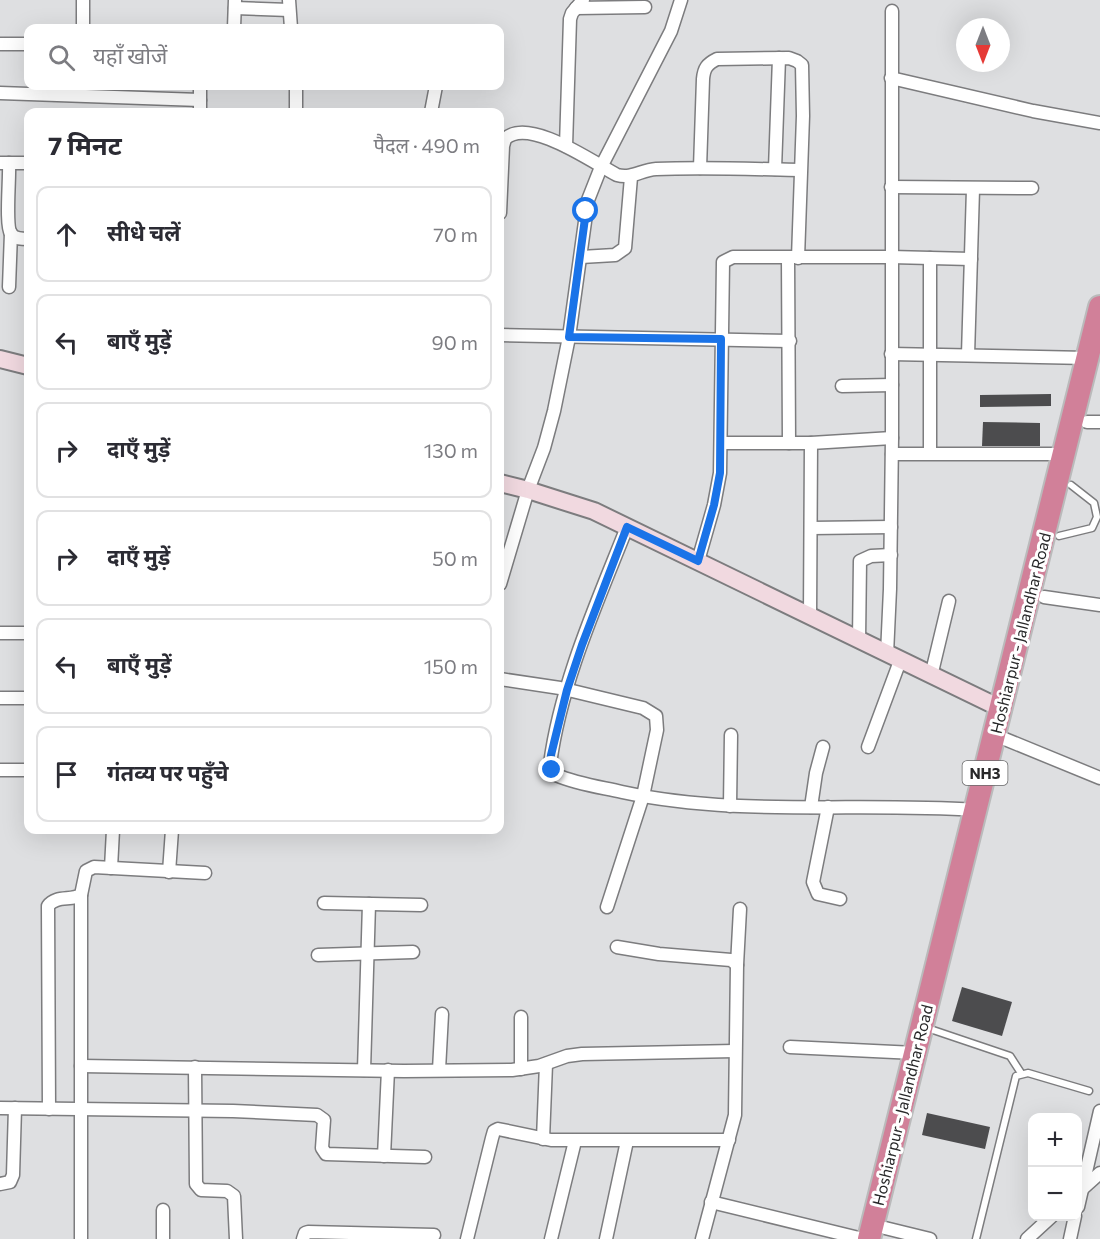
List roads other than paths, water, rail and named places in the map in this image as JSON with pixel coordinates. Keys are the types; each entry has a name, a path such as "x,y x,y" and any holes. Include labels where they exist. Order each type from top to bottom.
{"highway":[{"name":"Hoshiarpur - Jallandhar Road","path":"879,1235 915,1053 975,810 1002,738 1002,709 1014,686 1044,597 1071,485 1093,422 1094,362 1100,307"},
{"name":"Hoshiarpur - Jallandhar Road","path":"879,1235 967,892 1064,454 1094,362"}],"street":[{"path":"83,0 83,24"},
{"path":"504,571 528,490 549,432 569,337 588,200 601,167 671,31 681,0"},
{"path":"234,24 235,4 289,5 291,24"},
{"path":"566,146 570,19 579,4 645,7"},
{"path":"868,747 894,657 891,555 892,11"},
{"path":"0,44 24,44"},
{"path":"775,169 779,58"},
{"path":"700,168 703,79 704,70 709,63 717,59 789,58 802,65 803,116 793,258 789,442"},
{"path":"891,78 1033,111 1100,123"},
{"path":"0,93 84,91 200,106 200,90"},
{"path":"296,90 296,108"},
{"path":"432,108 435,90"},
{"path":"504,143 509,135 521,132 538,136 566,146 616,175 631,177 653,169 800,170"},
{"path":"9,287 11,233 7,216 10,194 5,163 24,163"},
{"path":"581,257 615,255 625,248 631,177"},
{"path":"891,187 1032,189"},
{"path":"969,356 973,189"},
{"path":"11,233 18,238 24,239"},
{"path":"698,561 718,485 721,443 723,262 733,257 971,259"},
{"path":"930,258 930,453"},
{"path":"504,335 790,341"},
{"path":"891,354 1094,362"},
{"path":"0,358 24,365"},
{"path":"842,386 892,384"},
{"path":"721,443 892,438"},
{"path":"810,616 811,442"},
{"path":"892,454 1064,454"},
{"path":"504,484 594,511 1002,709"},
{"path":"627,527 588,627 567,690 551,755 550,764 556,775 643,796 730,806 933,807 975,810"},
{"path":"811,528 891,527"},
{"path":"860,640 860,561 871,556 891,555"},
{"path":"1044,597 1100,605"},
{"path":"932,676 949,601"},
{"path":"0,633 24,633"},
{"path":"504,680 567,690 643,708 656,716 657,730 643,796 607,907"},
{"path":"0,698 24,698"},
{"path":"730,806 731,735"},
{"path":"1002,738 1100,778"},
{"path":"812,807 816,773 823,747"},
{"path":"0,771 24,770"},
{"path":"828,807 813,882 818,894 840,899"},
{"path":"111,868 113,834"},
{"path":"169,872 172,834"},
{"path":"81,1239 81,895 86,871 89,868 111,868 205,873"},
{"path":"49,1109 48,906 53,900 81,895"},
{"path":"324,903 422,905"},
{"path":"364,1070 369,904"},
{"path":"702,1239 729,1140 736,1105 735,1051 740,909"},
{"path":"617,947 659,954 731,960 737,965"},
{"path":"318,955 413,952"},
{"path":"440,1070 442,1014"},
{"path":"521,1017 521,1069"},
{"path":"790,1047 915,1053"},
{"path":"81,1066 364,1070 521,1069 582,1054 735,1051"},
{"path":"543,1139 546,1064"},
{"path":"195,1067 196,1184 201,1190 227,1191 234,1196 236,1239"},
{"path":"384,1156 388,1070"},
{"path":"0,1108 317,1115 324,1120 322,1148 327,1154 425,1157"},
{"path":"0,1184 10,1182 13,1174 15,1108"},
{"path":"1082,1183 1100,1111"},
{"path":"467,1239 494,1131 504,1129 543,1139 575,1141 729,1140"},
{"path":"552,1239 575,1141"},
{"path":"606,1239 627,1141"},
{"path":"1082,1189 1100,1173"},
{"path":"711,1202 863,1239"},
{"path":"163,1210 163,1239"},
{"path":"1027,1239 1047,1221"},
{"path":"1070,1239 1074,1221"},
{"path":"303,1239 308,1232 395,1236 434,1235"},
{"path":"879,1235 930,1239"}],"lane":[{"path":"1059,536 1092,528 1097,517 1094,503 1071,485"},
{"path":"933,1030 1010,1056 1021,1073"},
{"path":"976,1239 1016,1076 1028,1073 1089,1091"}]}
